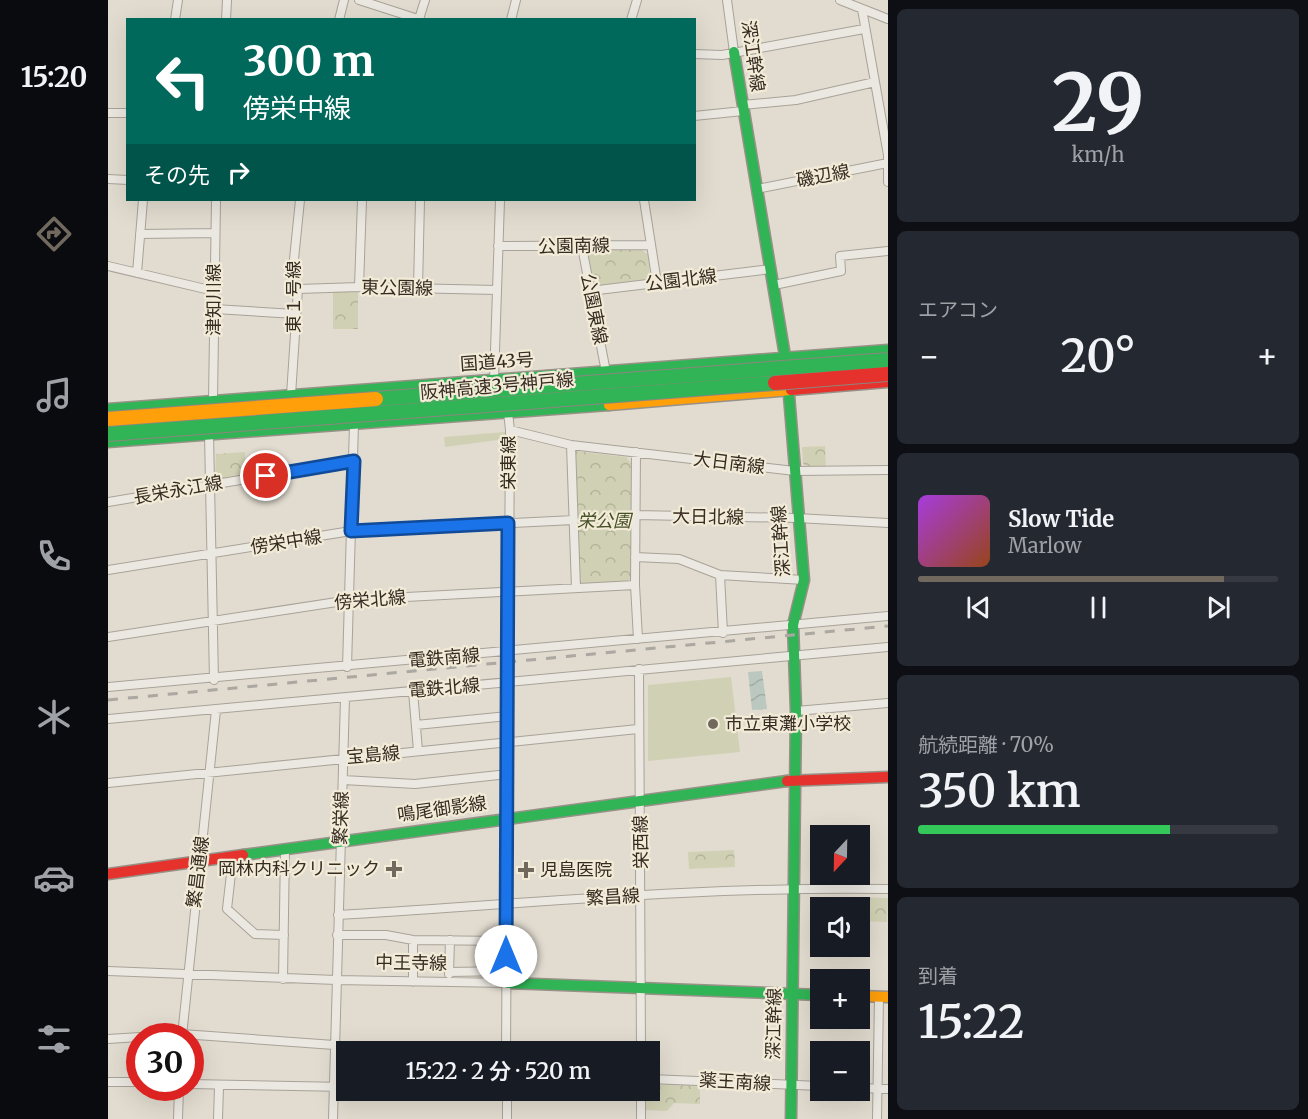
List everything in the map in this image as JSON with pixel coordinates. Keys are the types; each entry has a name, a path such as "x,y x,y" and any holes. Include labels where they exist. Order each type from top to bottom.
{"main road":[{"name":"深江幹線","path":"734,52 786,356 797,518 804,580 793,625 795,780 791,1119"},
{"name":"国道43号","path":"108,409 494,381 786,356 888,351"},
{"name":"阪神高速3号神戸線","path":"108,419 888,360"},
{"name":"阪神高速3号神戸線","path":"108,434 888,374"},
{"path":"108,442 888,382"},
{"name":"鳴尾御影線","path":"108,874 640,799 795,780 888,777"},
{"name":"中王寺線","path":"507,977 642,989 810,995"}],"street":[{"path":"175,18 178,0"},
{"path":"226,18 227,0"},
{"path":"340,18 344,0"},
{"path":"359,0 393,15 413,18"},
{"path":"420,18 425,0"},
{"path":"512,18 516,0"},
{"path":"632,18 637,0"},
{"name":"深江幹線","path":"727,0 734,52"},
{"path":"840,0 888,19"},
{"path":"862,9 887,163 888,182"},
{"path":"696,54 734,52 864,29"},
{"path":"696,116 796,100 874,82"},
{"path":"108,113 126,113"},
{"name":"磯辺線","path":"757,189 887,163"},
{"path":"108,179 126,180"},
{"path":"137,273 143,201"},
{"name":"津知川線","path":"213,400 216,201"},
{"name":"東１号線","path":"291,395 298,289 292,279 300,201"},
{"path":"358,287 362,201"},
{"path":"418,288 420,201"},
{"path":"494,381 500,201"},
{"path":"644,201 657,283"},
{"path":"140,234 215,233"},
{"name":"公園南線","path":"498,246 651,245"},
{"name":"公園東線","path":"582,247 606,372"},
{"path":"774,285 841,271 840,256 888,251"},
{"path":"108,266 214,291"},
{"name":"公園北線","path":"590,291 771,269"},
{"name":"東公園線","path":"298,289 358,287 496,290"},
{"path":"214,309 296,314"},
{"name":"栄東線","path":"506,1041 510,430 507,413"},
{"path":"347,668 354,424"},
{"name":"大日南線","path":"510,430 572,445 795,471 888,470"},
{"path":"209,434 214,680"},
{"path":"572,445 576,588"},
{"path":"636,452 635,585 638,639"},
{"name":"長栄永江線","path":"108,502 354,461"},
{"name":"大日北線","path":"635,515 797,518 888,524"},
{"name":"傍栄中線","path":"108,570 351,531 574,520"},
{"path":"635,557 679,560 720,575 804,580"},
{"path":"720,575 723,633"},
{"name":"傍栄北線","path":"108,637 350,600 635,585"},
{"name":"電鉄南線","path":"108,687 347,668 888,616"},
{"name":"電鉄北線","path":"108,719 888,647"},
{"name":"栄西線","path":"639,669 641,1041"},
{"path":"413,691 418,751"},
{"name":"繁栄線","path":"333,1119 335,1087 333,1045 345,698"},
{"path":"795,711 888,703"},
{"name":"繁昌通線","path":"183,1023 186,975 216,710"},
{"path":"416,724 508,716"},
{"name":"宝島線","path":"108,783 638,729"},
{"path":"343,780 415,784 508,774"},
{"path":"283,979 285,849"},
{"path":"233,856 227,909 255,934 284,935"},
{"name":"繁昌線","path":"338,915 793,887 888,889"},
{"path":"337,934 386,935 413,940 506,941"},
{"path":"413,940 413,982"},
{"path":"449,982 450,940"},
{"name":"中王寺線","path":"108,971 336,981 449,982 507,977"},
{"path":"449,972 507,977"},
{"path":"877,1119 883,997"},
{"path":"204,1036 333,1045"},
{"path":"108,1039 126,1038"},
{"name":"薬王南線","path":"660,1079 810,1086"},
{"path":"108,1082 126,1082"},
{"path":"204,1085 335,1087"},
{"path":"218,1119 219,1086"},
{"path":"870,1089 888,1089"},
{"path":"178,1119 179,1101"},
{"path":"507,1101 507,1119"},
{"path":"641,1101 641,1119"}],"green space":[{"path":"641,249 648,255 650,276 648,281 598,286 594,284 588,254 591,251"},
{"path":"333,292 358,292 358,329 333,329"},
{"path":"505,432 505,439 445,447 444,437"},
{"path":"825,446 826,467 808,467 803,464 802,447"},
{"name":"栄公園","path":"575,451 626,457 631,463 631,578 627,582 578,585"},
{"path":"245,452 245,476 219,480 215,478 216,454"},
{"path":"731,677 740,752 648,761 648,685"},
{"path":"734,850 735,867 689,869 688,852"},
{"path":"870,898 888,898 887,922 870,921"},
{"path":"660,1084 700,1086 700,1104 674,1103 667,1111 646,1110 646,1101 660,1101"}],"water":[{"path":"762,671 767,709 752,710 748,672"}],"railway":[{"path":"108,700 888,626"}],"traffic: fast":[{"path":"734,52 786,362"},
{"path":"108,409 888,350"},
{"path":"376,399 888,360"},
{"path":"108,434 775,383"},
{"path":"788,383 804,580 793,625 796,711 791,1119"},
{"path":"108,442 609,405"},
{"path":"243,855 787,781"},
{"path":"508,983 810,995"}],"traffic: slow":[{"path":"609,405 791,390"},
{"path":"108,419 376,399"},
{"path":"870,996 888,997"}],"traffic: jam":[{"path":"775,383 888,374"},
{"path":"791,390 888,382"},
{"path":"787,781 888,777"},
{"path":"108,874 243,855"}],"place":[{"name":"市立東灘小学校","path":"713,724"},
{"name":"岡林内科クリニック","path":"394,869"},
{"name":"児島医院","path":"526,870"}],"route":[{"path":"266,476 354,461 351,531 508,523 506,956"}]}
